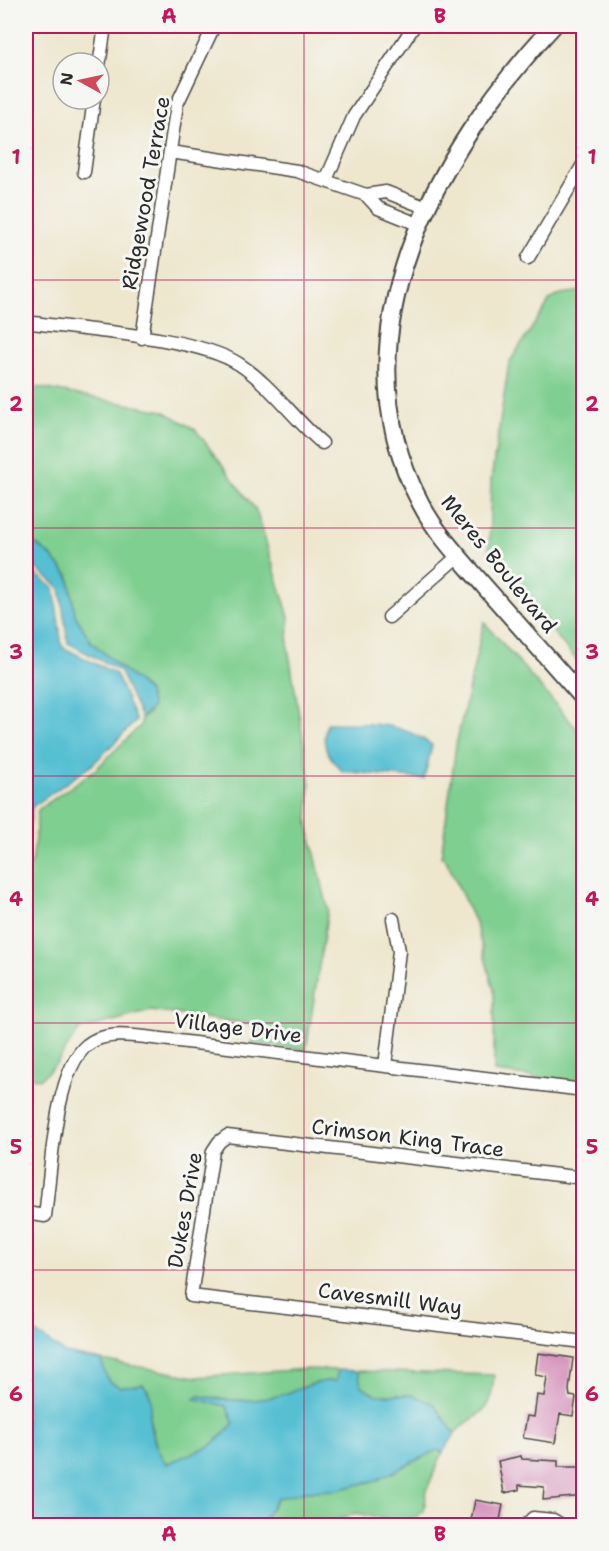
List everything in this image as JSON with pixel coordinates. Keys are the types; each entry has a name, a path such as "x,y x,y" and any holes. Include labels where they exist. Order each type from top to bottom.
{"street":[{"path":"101,51 105,26"},
{"name":"Ridgewood Terrace","path":"142,338 177,104 214,26"},
{"path":"326,180 354,116 414,26"},
{"name":"Meres Boulevard","path":"553,26 512,72 476,123 427,208 400,276 391,315 386,366 390,408 398,448 415,492 434,525 458,556 584,699"},
{"path":"84,172 92,111"},
{"path":"170,152 286,169 326,180 366,195 378,208 420,225"},
{"path":"528,258 584,163"},
{"path":"366,195 386,192 427,208"},
{"path":"26,322 205,349 236,362 262,381 299,423 322,443"},
{"path":"390,617 458,556"},
{"path":"385,1066 399,951 393,919"},
{"name":"Village Drive","path":"26,1213 45,1216 65,1078 80,1053 95,1040 114,1036 136,1036 584,1090"},
{"name":"Crimson King Trace","path":"227,1136 584,1178"},
{"name":"Dukes Drive","path":"191,1296 213,1151 227,1136"},
{"name":"Cavesmill Way","path":"191,1296 584,1342"},
{"path":"525,1526 533,1518 553,1520 563,1526"}],"green space":[{"path":"584,291 583,668 489,555 491,480 509,363 550,300 561,294"},
{"path":"26,385 164,411 196,430 256,510 289,617 288,647 310,781 308,825 328,909 306,1050 252,1043 257,1025 151,1011 79,1030 56,1064 40,1079 26,1076 26,878 33,856 38,810 96,769 141,725 141,718 149,713 147,690 91,642 75,615 69,576 50,555 26,537"},
{"path":"484,622 583,736 583,1083 494,1072 494,990 476,925 445,858 441,857 456,745"},
{"path":"101,1360 196,1377 307,1369 338,1370 336,1381 320,1382 264,1399 236,1400 199,1396 196,1399 226,1406 234,1423 212,1445 166,1464 157,1449 151,1426 148,1390 120,1387 108,1381"},
{"path":"358,1371 494,1375 491,1396 485,1408 455,1434 434,1404 412,1395 377,1395 361,1386"},
{"path":"437,1450 443,1452 427,1489 424,1511 405,1524 356,1513 327,1525 259,1526 278,1498 306,1491 337,1490 377,1480"}],"water":[{"path":"26,537 50,555 69,577 75,615 91,642 147,690 152,707 141,718 119,670 68,643 60,588 26,560"},
{"path":"26,567 54,588 62,647 116,674 136,721 92,765 32,807 26,858"},
{"path":"327,723 382,725 407,731 419,737 432,745 424,779 342,771 326,749 324,738"},
{"path":"26,1326 65,1353 101,1360 108,1381 120,1387 143,1384 151,1400 149,1418 152,1435 166,1464 212,1445 234,1423 226,1406 195,1399 199,1396 236,1400 264,1399 320,1382 336,1381 338,1370 358,1371 361,1386 377,1395 412,1395 434,1404 455,1434 443,1452 437,1450 377,1480 337,1490 306,1491 278,1498 259,1525 26,1525"}],"building":[{"path":"538,1353 573,1358 569,1390 570,1396 576,1397 573,1416 560,1414 555,1443 523,1438 527,1416 534,1417 537,1395 544,1396 547,1377 535,1375"},
{"path":"521,1456 522,1459 558,1461 558,1467 584,1467 584,1496 543,1500 544,1487 519,1485 519,1490 504,1493 498,1461"},
{"path":"475,1500 503,1505 499,1525 471,1520"}]}
